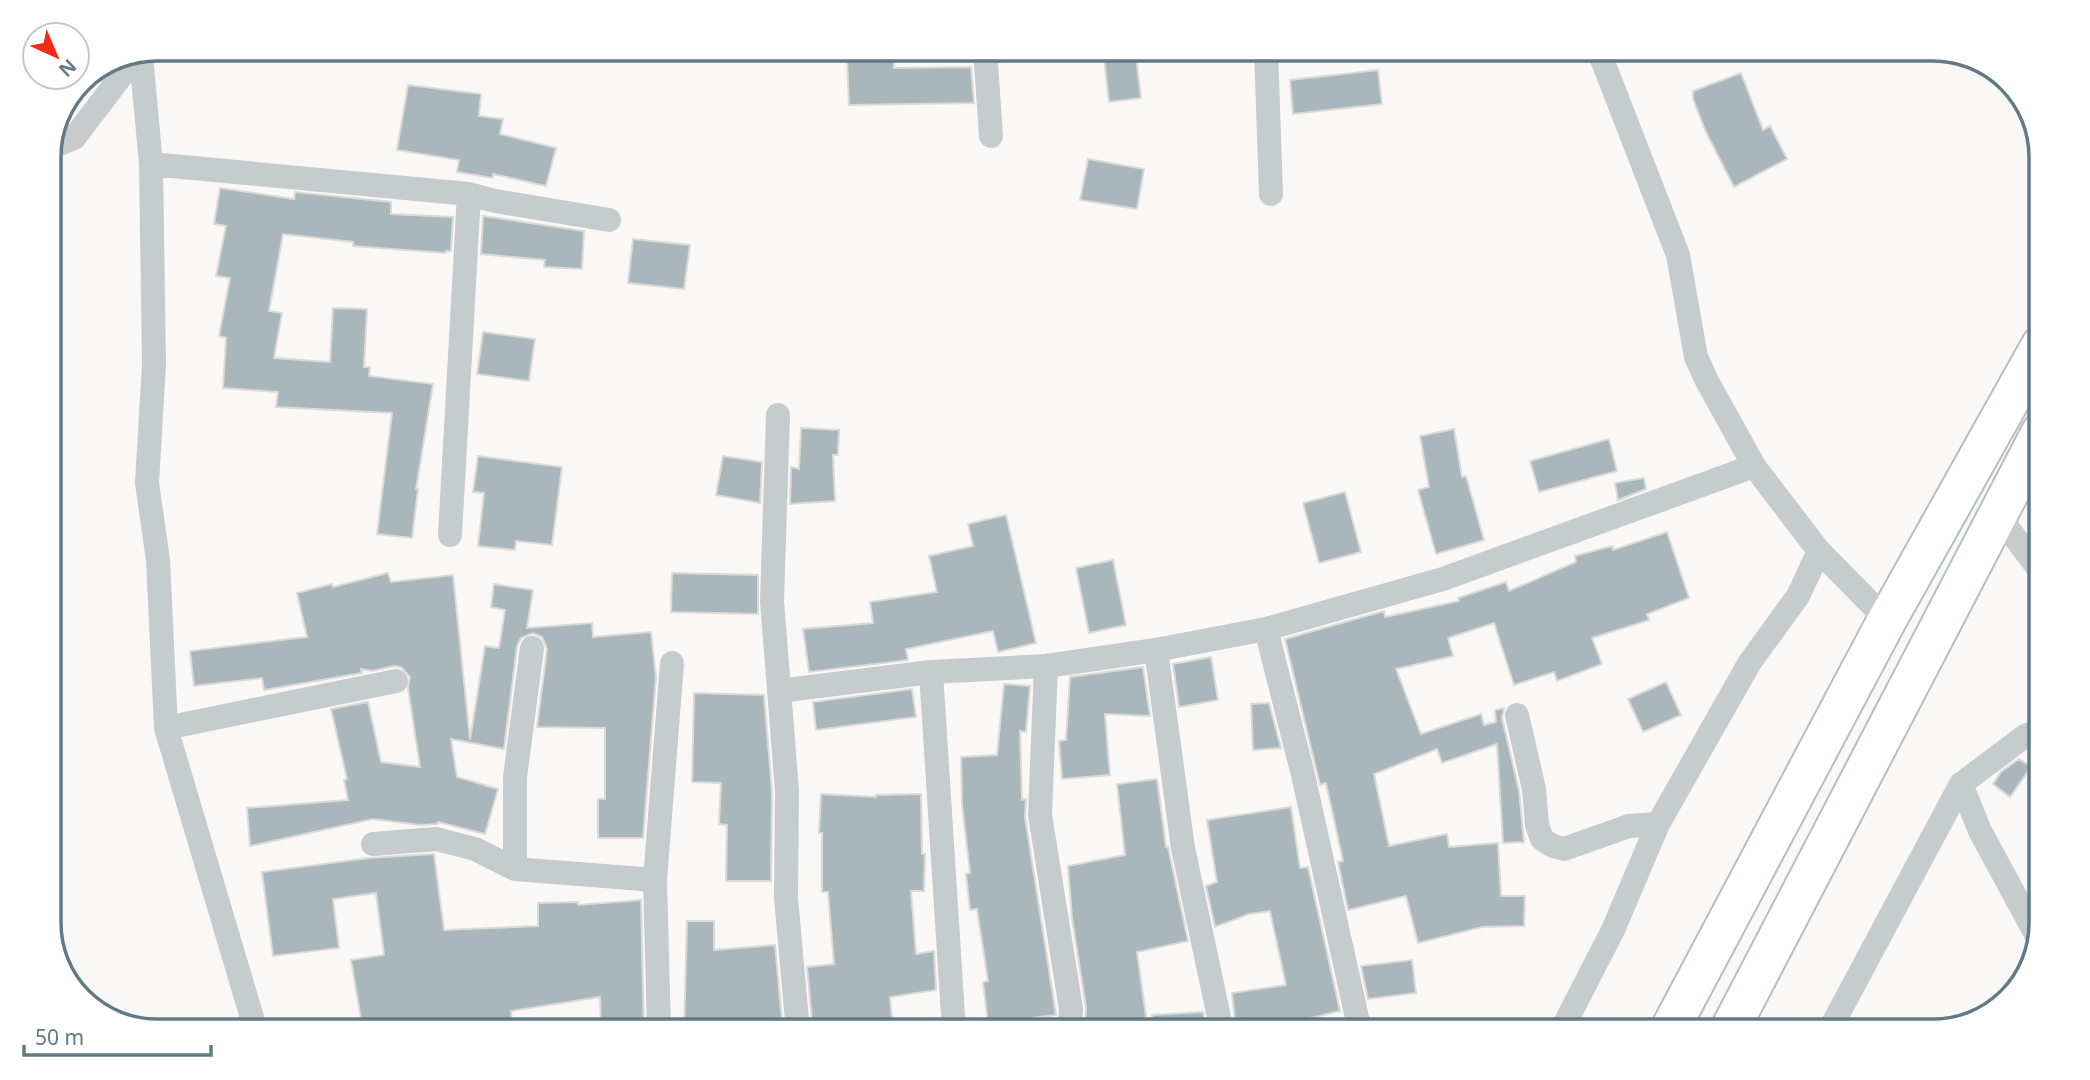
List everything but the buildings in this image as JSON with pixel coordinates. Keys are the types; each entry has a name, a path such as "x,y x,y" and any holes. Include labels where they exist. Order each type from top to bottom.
{"highway":[{"path":"1676,1019 1887,620 2029,366"},
{"path":"1735,1019 2029,455"}],"street":[{"path":"986,61 991,136"},
{"path":"1266,61 1271,194"},
{"path":"1603,61 1678,255 1696,357 1707,381 1754,466 1819,551 1887,620"},
{"path":"142,63 151,164 154,364 147,483 158,560 166,728 252,1019"},
{"path":"63,143 74,138 129,66"},
{"path":"151,164 469,194 495,201 609,220"},
{"path":"450,535 469,194"},
{"path":"778,415 772,601 787,792 786,898 797,1019"},
{"path":"779,691 931,672 1046,666 1156,650 1266,629 1443,579 1754,466"},
{"path":"1998,515 2029,556"},
{"path":"1566,1019 1613,930 1658,824 1751,662 1798,596 1819,551"},
{"path":"1266,629 1303,775 1357,1019"},
{"path":"515,869 515,777 532,648"},
{"path":"1156,650 1182,848 1219,1019"},
{"path":"659,1019 655,880 672,663"},
{"path":"1046,666 1040,815 1071,1019"},
{"path":"931,672 953,1019"},
{"path":"166,728 396,681"},
{"path":"1517,715 1534,789 1537,825 1542,839 1564,849 1629,826 1658,824"},
{"path":"1835,1019 1961,784 2029,734"},
{"path":"1961,784 1980,831 2029,921"},
{"path":"373,844 436,839 475,849 515,869 655,880"}]}
